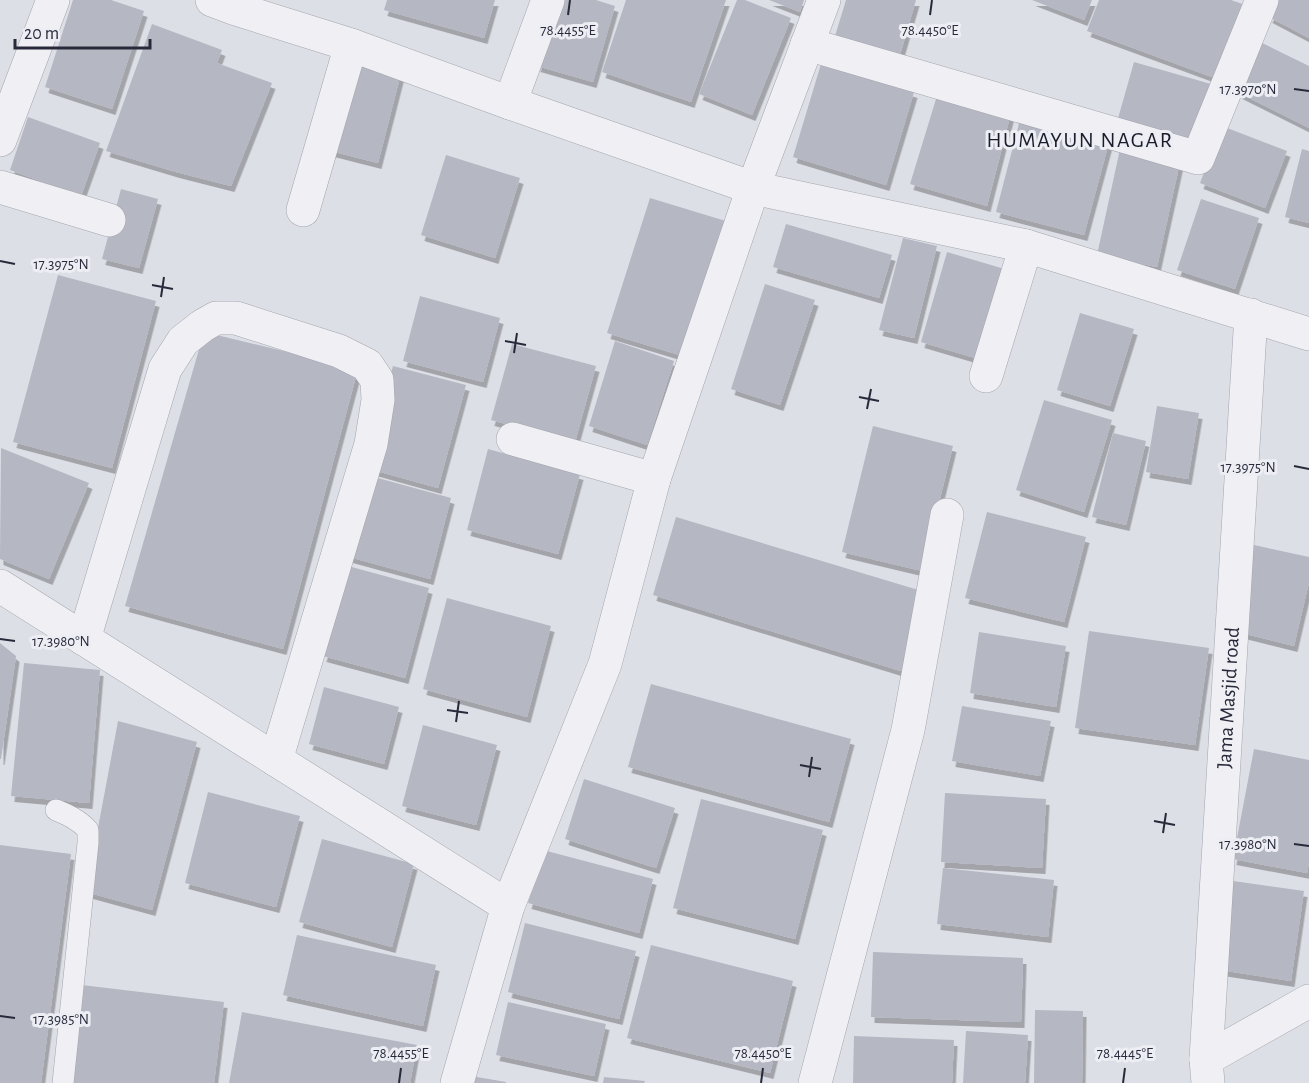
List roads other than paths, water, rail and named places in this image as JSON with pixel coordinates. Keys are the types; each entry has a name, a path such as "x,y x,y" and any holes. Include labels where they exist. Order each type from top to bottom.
{"street":[{"path":"0,140 53,0"},
{"path":"510,103 548,0"},
{"path":"457,1083 508,906 605,664 654,479 753,188 824,0"},
{"path":"807,44 1198,158 1262,0"},
{"path":"229,3 753,188 1026,246 1309,334"},
{"path":"303,210 351,45"},
{"path":"0,187 108,220"},
{"path":"986,376 1026,246"},
{"name":"Jama Masjid road","path":"1207,1071 1251,315"},
{"path":"84,639 165,369 183,341 216,318 236,318 339,351 366,366 377,380 378,400 371,444 276,760"},
{"path":"513,439 654,479"},
{"path":"815,1083 908,730 947,515"},
{"path":"0,586 508,906"},
{"path":"1207,1071 1309,1001"}],"lane":[{"path":"56,810 81,822 88,830 63,1083"}],"district":[{"name":"HUMAYUN NAGAR","path":"1080,139"}]}
